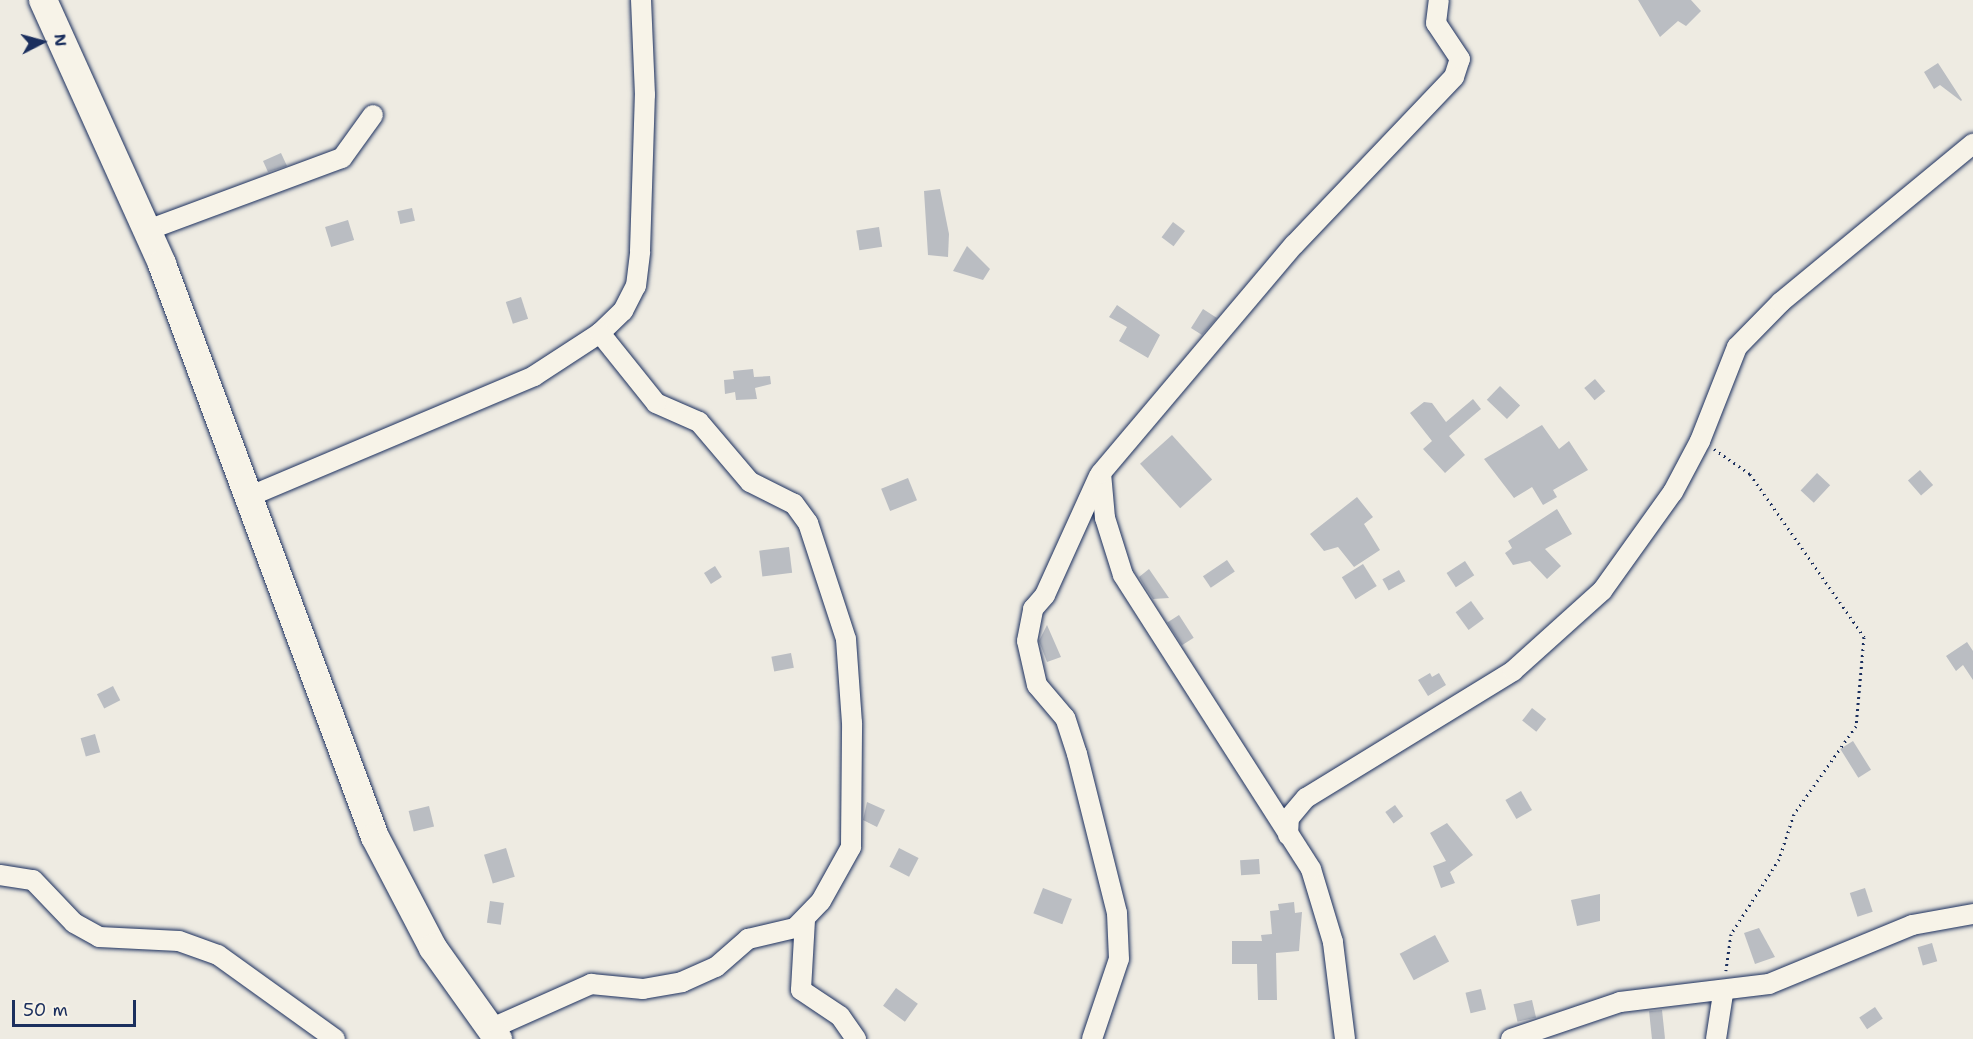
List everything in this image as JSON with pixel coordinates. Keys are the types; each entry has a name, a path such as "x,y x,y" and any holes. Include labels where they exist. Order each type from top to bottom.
{"street":[{"path":"43,0 148,230 375,837 433,948 492,1036 591,984 643,989 682,982 716,968 748,939 795,928 805,920 844,867 851,847 852,723 841,612 801,511 750,482 699,422 656,403 600,333"},
{"path":"248,497 534,376 600,333 631,300 639,268 645,95 641,0"},
{"path":"1092,1039 1119,959 1117,913 1077,754 1065,718 1036,685 1027,641 1033,609 1045,595 1101,473 1294,245 1454,77 1460,59 1436,23 1439,0"},
{"path":"148,230 342,158 373,115"},
{"path":"1288,838 1289,818 1305,798 1514,670 1582,611 1654,524 1701,441 1728,362 1755,327 1973,144"},
{"path":"1101,473 1105,518 1123,575 1285,823 1288,838 1311,869 1334,942 1345,1039"},
{"path":"0,875 33,880 74,922 99,937 179,941 219,955 334,1039"},
{"path":"1511,1039 1620,1002 1723,994 1791,978 1912,925 1973,914"},
{"path":"805,920 801,990 840,1016 856,1039"},
{"path":"1716,1039 1723,994"}],"path":[{"path":"1701,441 1750,474 1864,637 1856,726 1794,814 1779,859 1731,934 1723,994"}],"building":[{"path":"1638,0 1691,0 1701,11 1686,26 1678,21 1660,37"},
{"path":"1938,63 1961,101 1940,85 1934,89 1924,72"},
{"path":"281,153 287,166 268,172 263,161"},
{"path":"940,189 949,234 948,257 928,255 924,191"},
{"path":"412,208 415,221 400,224 397,211"},
{"path":"348,220 354,240 331,247 325,227"},
{"path":"1173,222 1185,231 1174,246 1162,237"},
{"path":"879,227 882,247 859,250 856,231"},
{"path":"967,246 990,269 983,280 953,271"},
{"path":"521,297 528,319 513,324 506,302"},
{"path":"1117,305 1160,335 1148,358 1119,341 1127,327 1109,317"},
{"path":"1203,309 1217,318 1202,335 1191,328"},
{"path":"753,369 754,377 770,376 771,384 755,388 757,399 736,400 735,392 725,394 724,380 734,379 733,371"},
{"path":"1595,379 1605,391 1595,400 1584,388"},
{"path":"1500,386 1520,405 1507,419 1487,400"},
{"path":"1473,399 1481,409 1449,436 1465,455 1445,473 1423,449 1432,441 1410,413 1424,402 1432,403 1446,422"},
{"path":"1542,425 1559,449 1569,441 1588,470 1553,490 1557,497 1543,505 1532,487 1514,498 1484,459"},
{"path":"1172,435 1212,480 1180,508 1140,464"},
{"path":"1920,470 1933,485 1921,496 1908,480"},
{"path":"1817,473 1830,485 1814,503 1801,491"},
{"path":"908,478 917,500 890,511 881,489"},
{"path":"1357,497 1373,517 1364,524 1380,550 1354,567 1338,547 1324,551 1310,534"},
{"path":"1557,509 1572,534 1545,549 1561,566 1547,579 1530,561 1513,565 1505,553 1512,548 1508,541"},
{"path":"789,547 792,573 762,576 759,551"},
{"path":"1227,560 1235,572 1211,588 1203,576"},
{"path":"1465,561 1474,575 1456,587 1447,573"},
{"path":"1363,564 1377,586 1356,599 1342,577"},
{"path":"715,566 722,577 711,584 704,573"},
{"path":"1149,569 1169,598 1153,599 1139,577"},
{"path":"1399,570 1405,581 1389,591 1382,579"},
{"path":"1471,601 1484,619 1469,630 1456,612"},
{"path":"1179,615 1194,638 1182,645 1167,623"},
{"path":"1047,625 1061,657 1047,662 1039,641"},
{"path":"1967,642 1973,651 1973,680 1963,665 1956,671 1946,656"},
{"path":"791,653 794,668 774,672 771,657"},
{"path":"1430,673 1432,677 1439,673 1446,685 1428,696 1418,680"},
{"path":"113,686 120,700 104,708 97,694"},
{"path":"1532,708 1546,719 1536,732 1522,721"},
{"path":"95,734 100,752 86,756 81,738"},
{"path":"1853,741 1871,770 1858,778 1840,749"},
{"path":"1521,791 1532,810 1516,819 1505,800"},
{"path":"867,802 885,810 877,827 863,820"},
{"path":"1395,805 1403,816 1394,823 1385,812"},
{"path":"429,806 434,826 414,831 409,811"},
{"path":"1447,823 1473,855 1450,872 1455,883 1441,888 1433,866 1446,861 1430,833"},
{"path":"506,848 515,877 493,883 484,855"},
{"path":"899,848 919,858 909,877 889,867"},
{"path":"1259,859 1260,874 1241,875 1240,860"},
{"path":"1043,888 1072,899 1062,924 1033,913"},
{"path":"1865,888 1873,912 1858,917 1850,893"},
{"path":"1600,894 1600,921 1577,926 1571,900"},
{"path":"490,901 504,903 501,925 487,923"},
{"path":"1294,902 1295,913 1302,912 1299,951 1276,953 1277,1000 1258,1000 1257,964 1232,964 1232,941 1262,941 1261,935 1272,934 1270,911 1279,910 1278,904"},
{"path":"1759,928 1775,957 1755,964 1744,933"},
{"path":"1435,935 1449,961 1414,980 1400,954"},
{"path":"1932,943 1937,961 1923,965 1918,947"},
{"path":"896,988 918,1004 905,1022 883,1006"},
{"path":"1481,989 1486,1009 1471,1013 1465,993"},
{"path":"1532,1000 1536,1018 1518,1022 1513,1004"},
{"path":"1875,1007 1883,1019 1867,1029 1859,1018"},
{"path":"1662,1010 1665,1039 1652,1039 1649,1011"}]}
